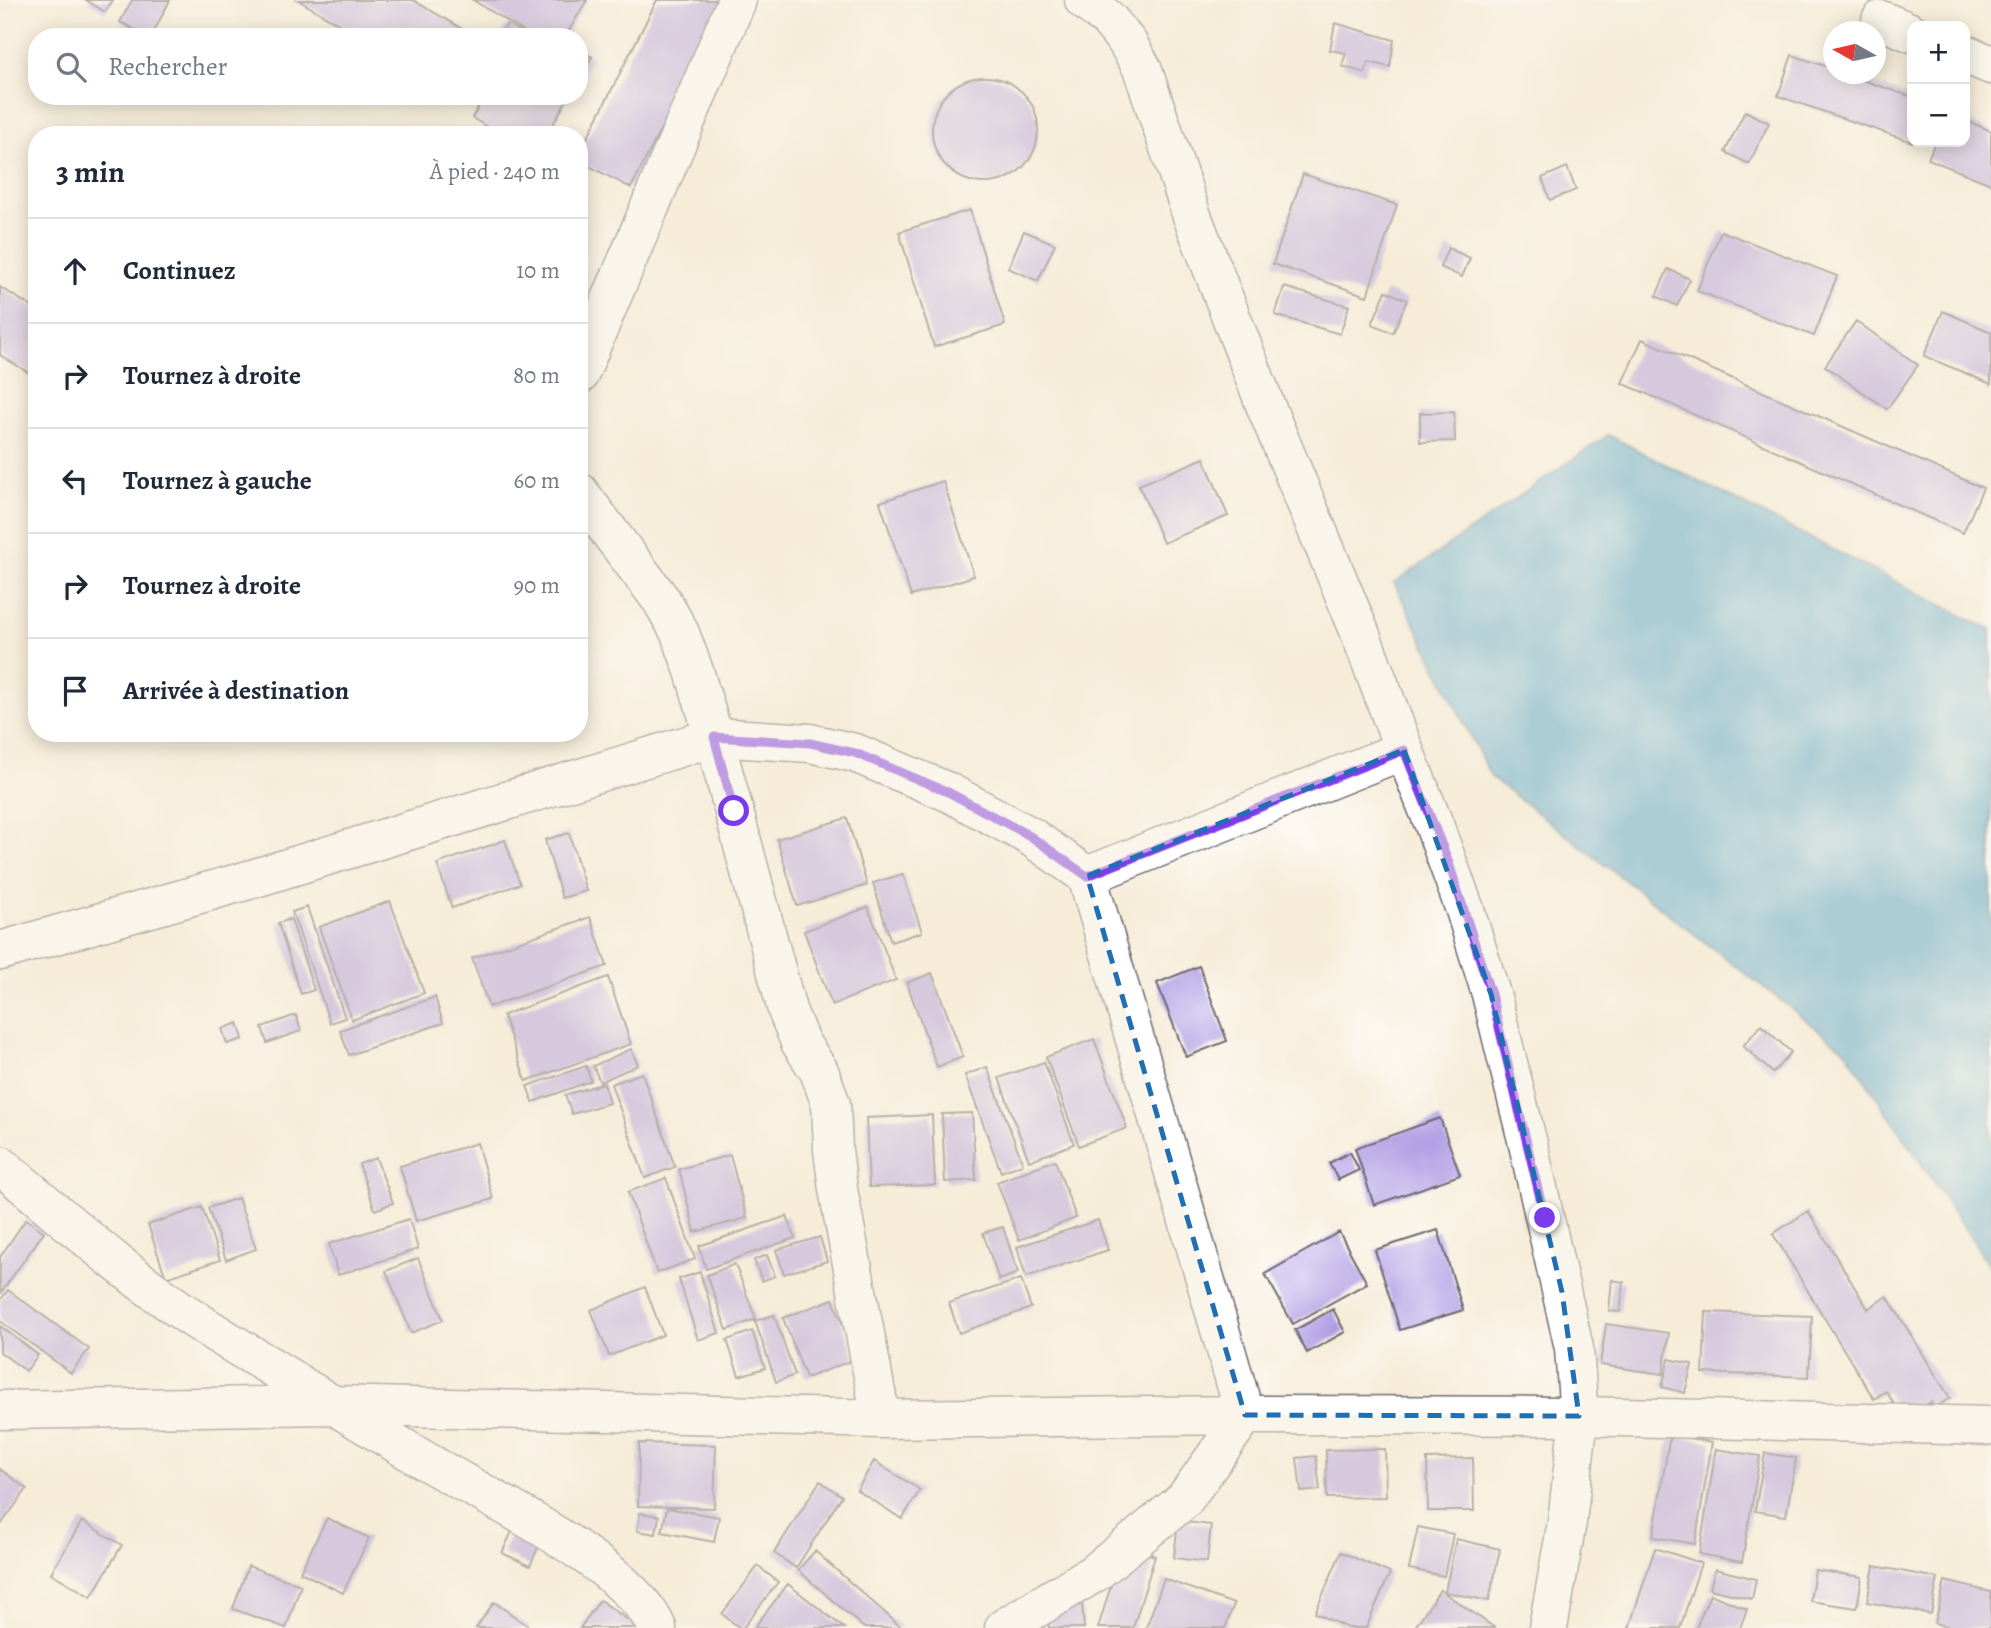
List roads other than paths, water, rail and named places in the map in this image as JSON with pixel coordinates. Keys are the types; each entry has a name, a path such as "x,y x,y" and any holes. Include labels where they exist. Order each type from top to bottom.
{"street":[{"path":"588,354 737,0"},
{"path":"1084,0 1108,19 1127,42 1142,68 1192,216 1266,407 1359,630 1449,863 1491,994 1531,1156 1571,1337 1579,1416 1567,1522 1548,1628"},
{"path":"1970,56 1991,65"},
{"path":"588,504 662,601 680,633 694,671 787,1010 800,1042 819,1071 831,1104 838,1189 881,1419"},
{"path":"0,951 252,879 714,737 810,743 855,753 948,792 1030,836 1087,876 1245,1415"},
{"path":"1087,876 1404,750"},
{"path":"0,1164 137,1279 194,1319 575,1549 617,1579 648,1610 657,1628"},
{"path":"0,1410 334,1405 881,1419 1245,1415 1579,1416 1991,1426"},
{"path":"1004,1628 1096,1572 1184,1500 1245,1415"}],"water":[{"path":"1608,435 1991,630 1991,1268 1846,1051 1491,777 1394,583"}]}
